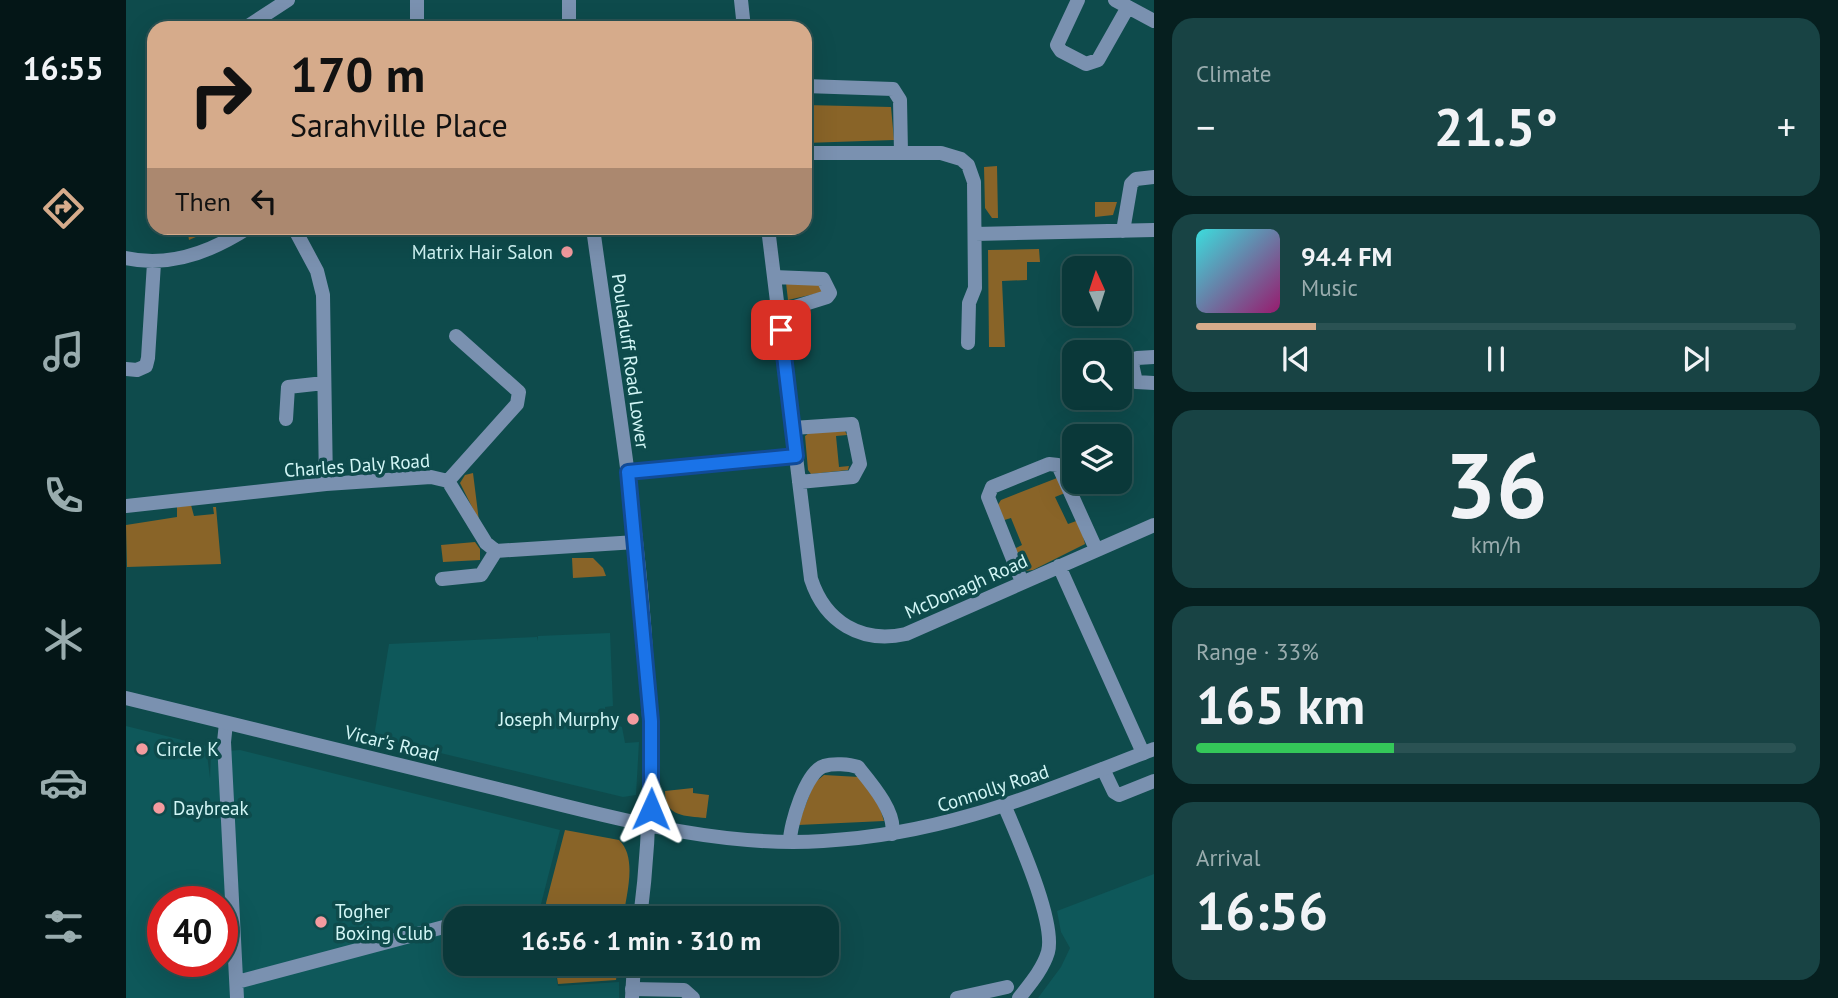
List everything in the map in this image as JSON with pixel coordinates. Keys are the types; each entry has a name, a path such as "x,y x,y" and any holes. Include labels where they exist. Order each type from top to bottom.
{"street":[{"path":"255,21 288,0"},
{"path":"417,0 417,21"},
{"path":"569,0 569,21"},
{"path":"741,0 743,21"},
{"path":"1078,0 1057,45 1061,51 1086,64 1098,60 1121,4 1154,21"},
{"path":"812,86 893,89 900,100 901,153"},
{"path":"812,153 954,155 968,165 974,182 975,234 975,288 970,303 968,343"},
{"path":"1123,231 1131,184 1136,179 1154,177"},
{"path":"975,234 1154,230"},
{"path":"126,258 154,263 190,256 237,235"},
{"path":"298,235 321,283 326,484"},
{"name":"Pouladuff Road Lower","path":"594,235 628,472 651,721 650,826 641,906"},
{"path":"769,235 799,482 857,475 860,464 855,427 849,423 793,428"},
{"path":"126,369 138,370 146,366 154,263"},
{"path":"774,277 823,279 830,293 827,297 779,312"},
{"path":"448,481 517,404 519,392 456,336"},
{"path":"1154,357 1137,358 1132,364 1136,382 1154,383"},
{"path":"286,419 286,389 290,385 324,383"},
{"path":"628,472 796,456"},
{"path":"1022,582 988,497 992,488 1049,464 1058,465 1096,550"},
{"name":"Charles Daly Road","path":"126,506 417,477 448,481 486,543 496,551"},
{"name":"McDonagh Road","path":"799,482 811,579 816,594 838,622 855,632 886,637 906,634 1154,525"},
{"path":"442,579 481,575 496,551 636,542"},
{"path":"1059,566 1149,751"},
{"name":"Vicar's Road","path":"126,698 650,826"},
{"path":"226,723 224,742 237,998"},
{"name":"Connolly Road","path":"650,826 740,839 790,841 892,834 934,827 1005,807 1149,751"},
{"path":"790,841 793,818 813,774 824,766 858,767 887,810 894,826 892,834"},
{"path":"1103,769 1114,792 1119,795 1154,781"},
{"path":"1005,807 1045,910 1048,932 1048,951 1040,969 1019,998"},
{"path":"237,982 443,927"},
{"path":"967,997 1007,987"},
{"path":"632,993 684,990 693,998"}],"shaded area":[{"path":"812,105 891,107 894,140 812,143"},
{"path":"997,166 998,218 992,218 985,208 984,167"},
{"path":"1095,202 1117,202 1113,215 1095,217"},
{"path":"1039,249 1040,262 1027,262 1027,280 1002,281 1005,347 989,347 988,250"},
{"path":"816,280 823,292 788,300 786,283"},
{"path":"845,431 847,435 836,436 839,467 849,466 848,470 811,474 808,470 805,436 809,433"},
{"path":"473,473 479,521 460,483 465,475"},
{"path":"1057,478 1062,494 1055,497 1068,524 1079,520 1085,544 1033,570 1024,571 1014,549 1022,545 1011,518 1001,521 997,506 1001,500"},
{"path":"191,505 194,516 214,514 213,507 216,507 221,564 127,567 126,525 177,517 177,507"},
{"path":"475,542 480,549 480,560 443,562 441,545"},
{"path":"572,558 593,558 603,568 606,576 573,578"},
{"path":"610,633 613,706 605,707 606,721 622,727 625,743 639,742 636,795 623,797 374,737 389,644 537,637 538,641 538,636"},
{"path":"126,726 206,746 210,778 211,752 240,750 560,830 541,906 443,906 443,976 556,976 558,986 619,982 619,998 126,998"},
{"path":"824,775 859,777 879,805 884,821 798,825 814,783"},
{"path":"693,788 693,793 709,795 706,818 678,814 668,806 665,791"},
{"path":"565,830 619,840 625,848 629,867 625,906 546,906"},
{"path":"1154,874 1154,998 1038,998 1061,967 1070,948 1061,932 1057,911"},
{"path":"557,976 616,976 616,980 558,984"}],"place":[{"name":"Matrix Hair Salon","path":"567,252"},
{"name":"Joseph Murphy","path":"633,719"},
{"name":"Circle K","path":"142,749"},
{"name":"Daybreak","path":"159,808"},
{"name":"Togher Boxing Club","path":"321,922"}],"route":[{"path":"651,809 651,721 628,472 796,456 781,330"}]}
